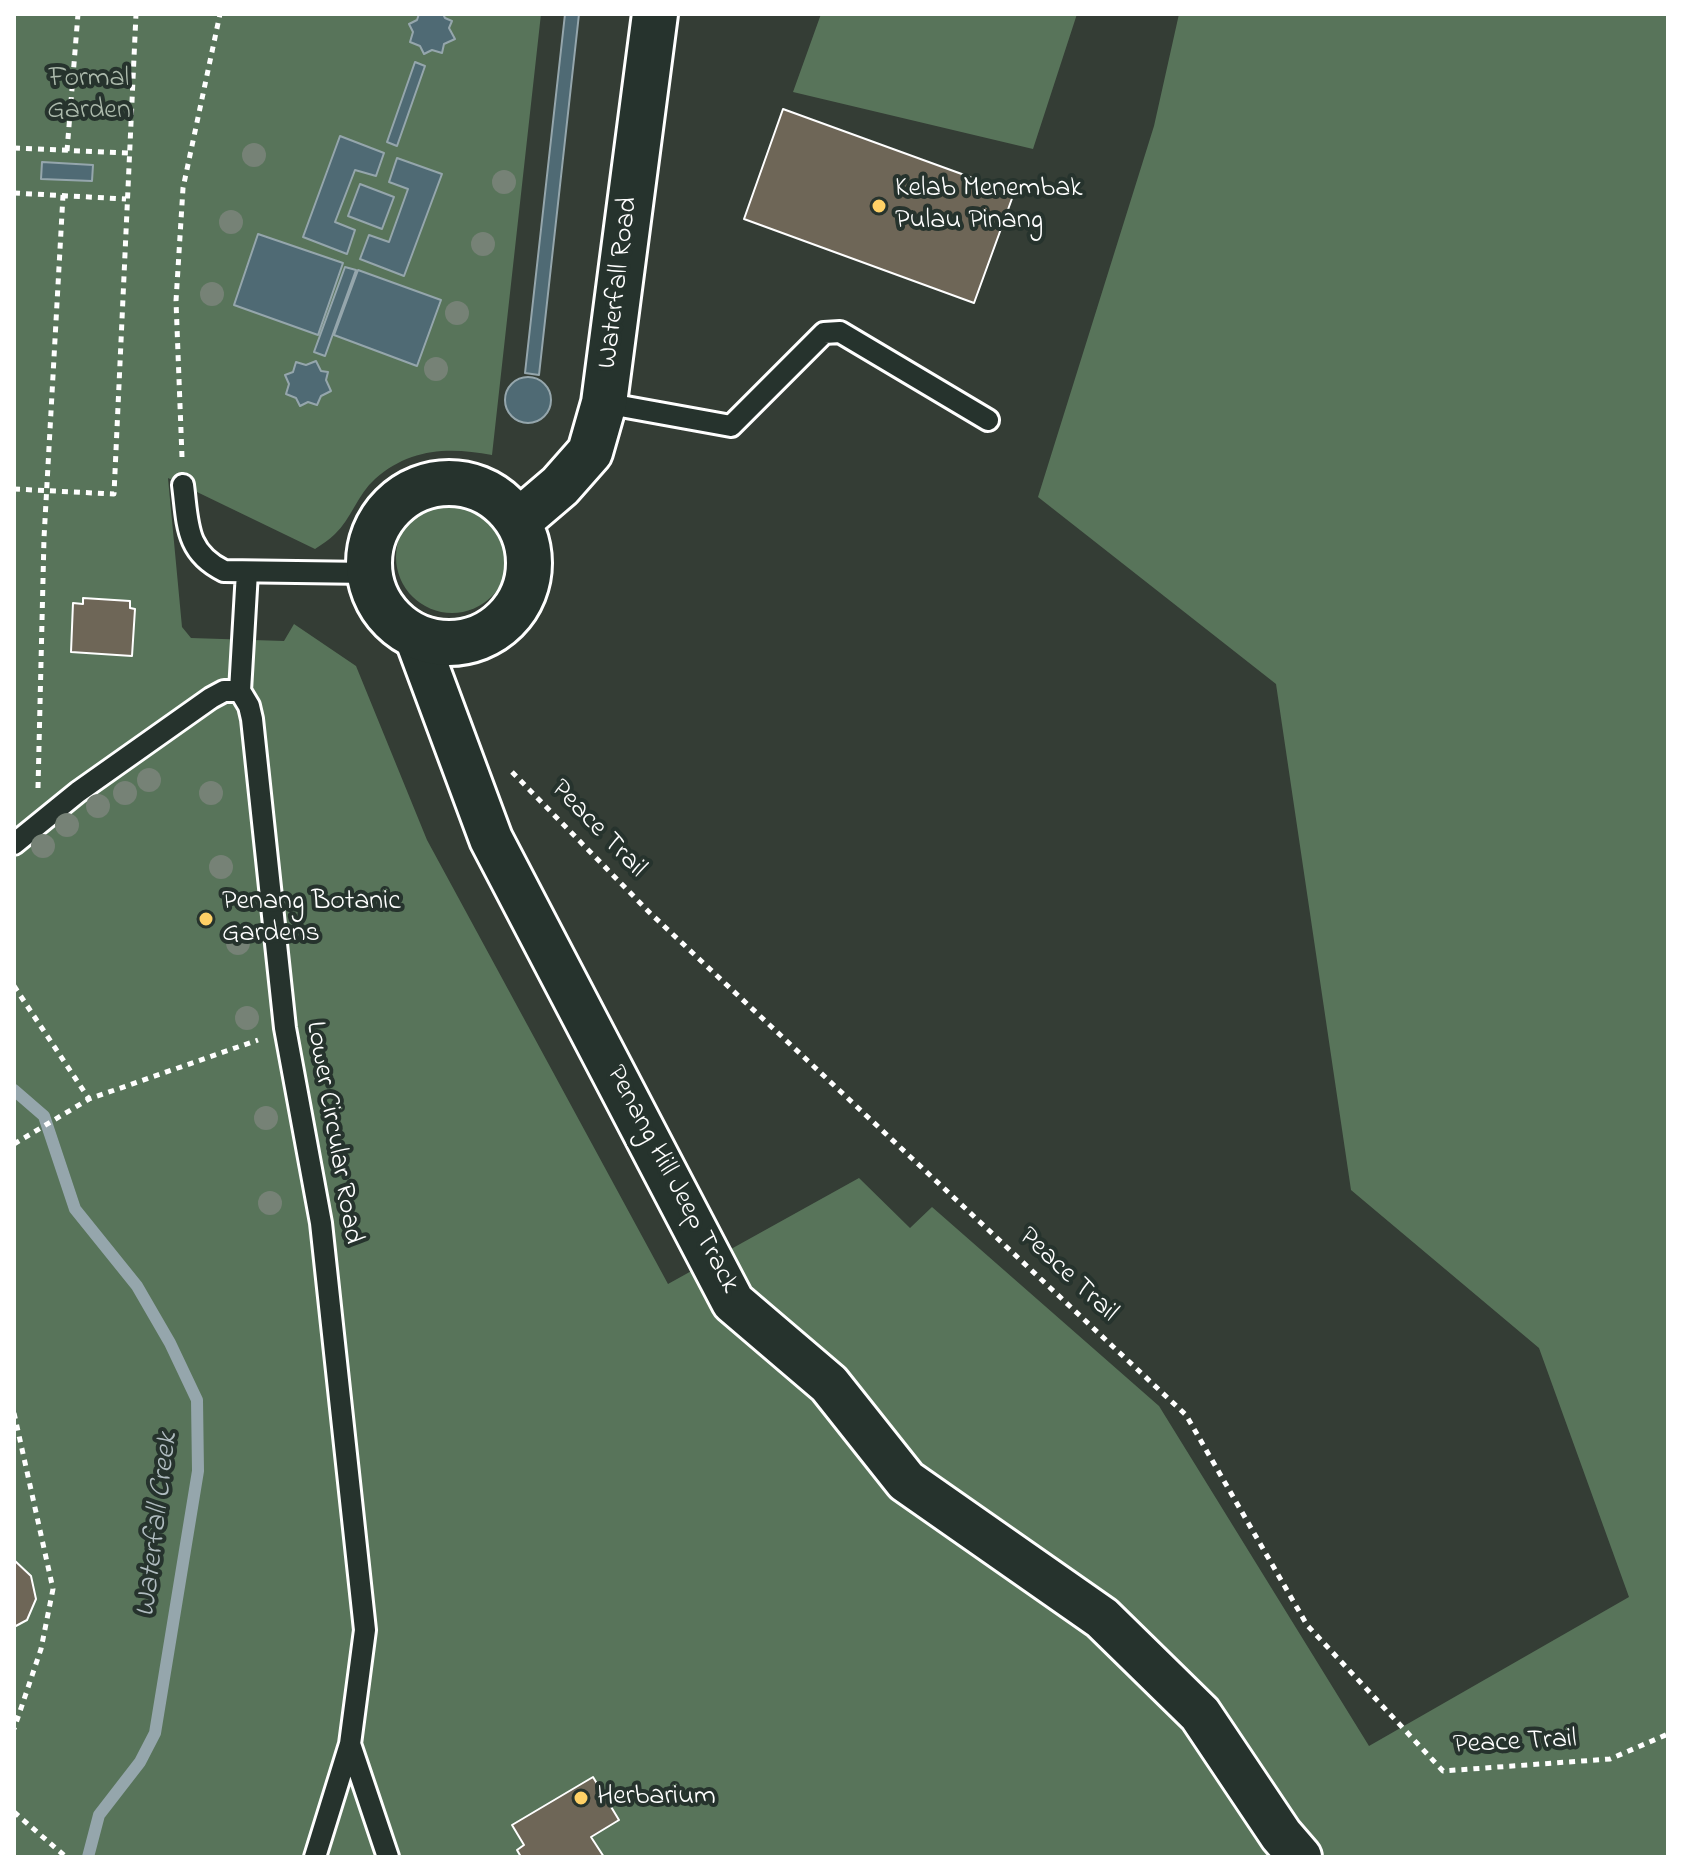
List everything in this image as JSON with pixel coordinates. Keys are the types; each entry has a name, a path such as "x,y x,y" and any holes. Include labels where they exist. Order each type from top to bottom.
{"street":[{"name":"Waterfall Road","path":"519,521 560,486 590,452 604,403 655,14"},
{"path":"449,482 476,487 500,501 519,521 528,544 530,569 525,593 512,614 493,631 469,642 442,643 416,637 394,622 377,600 369,573 370,546 380,520 398,499 422,486 449,482"},
{"name":"Penang Hill Jeep Track","path":"416,637 491,839 733,1302 829,1384 906,1481 1102,1618 1189,1703 1200,1714 1281,1835 1300,1857"}],"lane":[{"path":"604,403 731,426 817,338 824,333 840,332 988,420"},
{"path":"183,485 191,541 207,563 224,571 369,573"},
{"path":"14,844 78,792 211,698 224,691 240,691 247,572"},
{"name":"Lower Circular Road","path":"240,691 252,719 285,1028 321,1223 365,1630 350,1744 315,1857"},
{"path":"350,1744 388,1857"}],"path":[{"path":"67,151 78,14"},
{"path":"14,489 114,494 136,14"},
{"path":"183,485 176,301 183,188 220,14"},
{"path":"14,148 128,153"},
{"path":"14,193 126,199"},
{"path":"37,825 47,490 63,195"},
{"name":"Peace Trail","path":"505,765 650,913 1186,1415 1307,1625 1443,1771 1610,1759 1668,1734"},
{"path":"14,986 89,1099"},
{"path":"14,1144 89,1099 253,1042"},
{"path":"14,1413 53,1589 41,1649 14,1729"},
{"path":"14,1812 65,1857"}],"green space":[{"name":"Formal Garden","path":"14,14 541,14 492,455 460,451 430,452 402,461 375,479 341,528 315,549 168,478 182,627 191,638 284,641 294,624 356,666 427,840 668,1284 859,1178 910,1228 932,1207 1159,1406 1369,1746 1629,1597 1539,1348 1351,1190 1276,684 1038,497 1154,126 1179,14 1668,14 1668,1857 14,1857"},
{"path":"821,14 1077,14 1033,149 793,92"},
{"path":"452,501 474,505 492,517 504,535 508,557 504,579 492,597 474,609 452,613 430,609 412,597 400,579 396,557 400,535 412,517 430,505"}],"water":[{"path":"419,14 443,14 452,21 449,28 455,39 444,44 442,53 432,50 424,54 420,46 410,42 413,32 409,24 417,20"},
{"path":"565,14 579,14 539,375 525,373"},
{"path":"415,62 425,66 397,146 387,142"},
{"path":"340,136 384,153 376,176 355,170 335,222 355,230 347,254 303,237"},
{"path":"397,158 442,174 404,276 360,259 369,235 389,242 408,189 389,182"},
{"path":"42,162 93,165 92,181 41,179"},
{"path":"360,184 394,197 382,229 348,216"},
{"path":"258,234 343,263 318,335 234,305"},
{"path":"345,267 356,270 325,356 314,352"},
{"path":"358,270 441,300 417,366 334,335"},
{"path":"316,361 321,371 328,372 326,380 331,391 321,396 317,405 308,402 300,406 296,398 286,394 289,384 285,375 293,372 296,362 306,365"},
{"path":"528,377 544,384 551,400 544,416 528,423 512,416 505,400 512,384"}],"building":[{"name":"Kelab Menembak Pulau Pinang","path":"783,109 1014,193 974,303 744,219"},
{"path":"83,598 130,601 130,608 135,609 132,656 71,652 73,603 83,604"},
{"path":"14,1560 31,1576 36,1599 27,1620 14,1627"},
{"name":"Herbarium","path":"593,1777 619,1820 591,1837 604,1857 521,1857 517,1850 524,1845 512,1825"}],"waterway":[{"name":"Waterfall Creek","path":"14,1090 44,1116 75,1209 137,1286 170,1343 197,1400 198,1471 155,1733 140,1762 99,1815 88,1857"}],"place":[{"name":"Kelab Menembak Pulau Pinang","path":"879,206"},
{"name":"Penang Botanic Gardens","path":"206,919"},
{"name":"Herbarium","path":"581,1798"}]}
